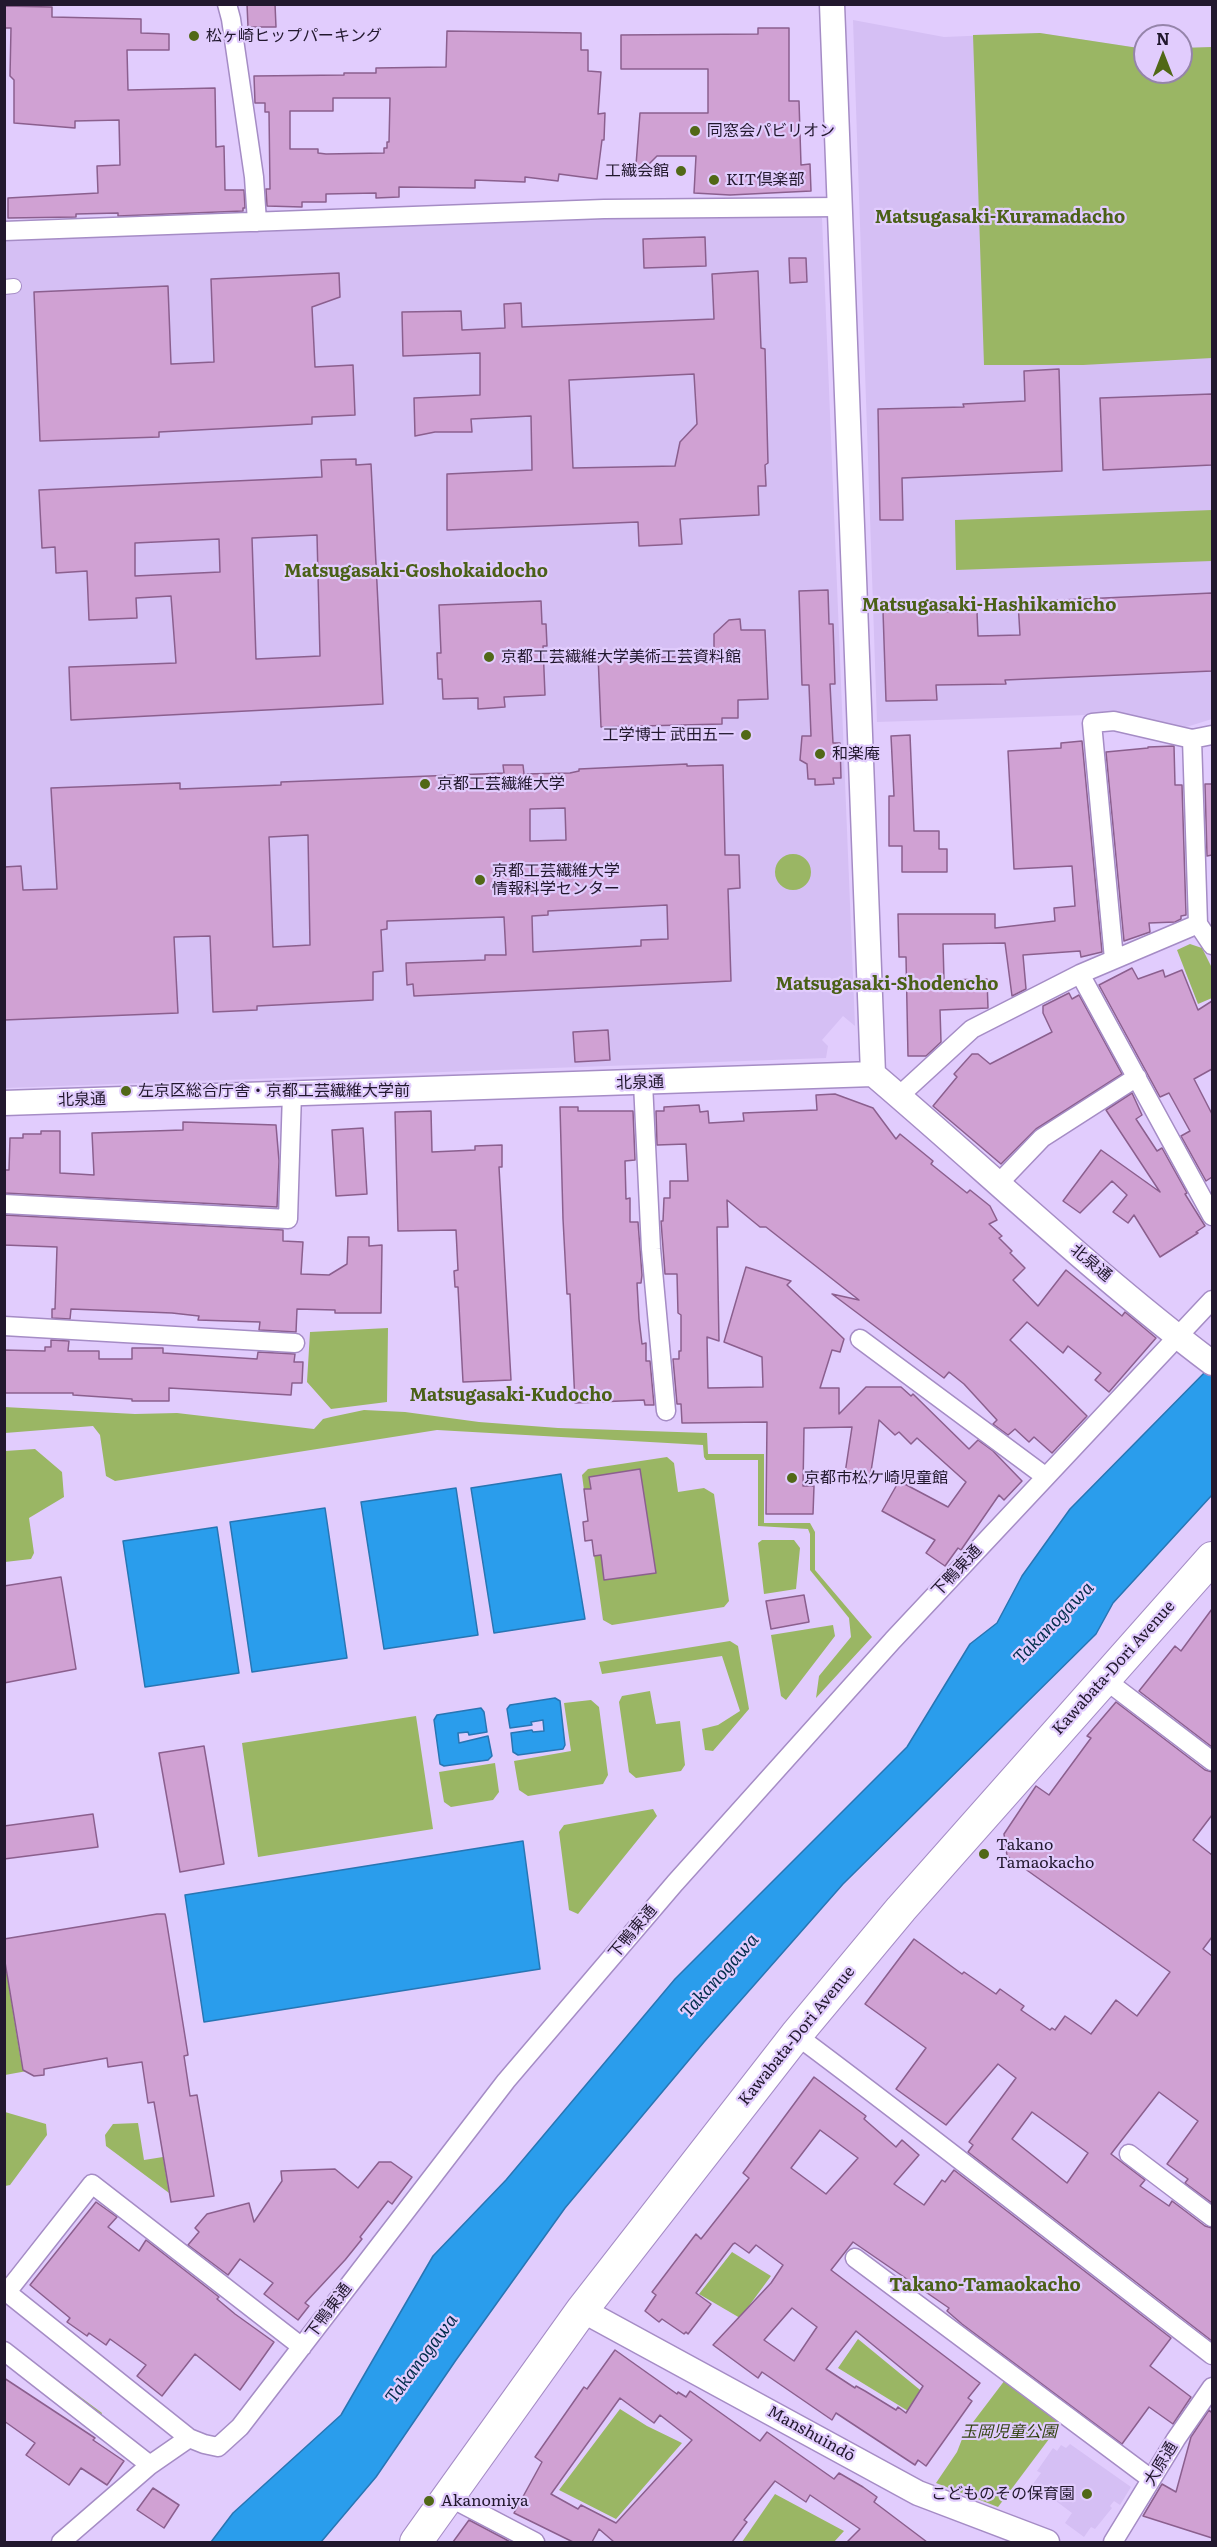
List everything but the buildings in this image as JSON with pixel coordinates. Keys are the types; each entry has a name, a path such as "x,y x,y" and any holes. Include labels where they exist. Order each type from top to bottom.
{"highway":[{"name":"Kawabata-Dori Avenue","path":"416,2542 582,2310 796,2035 894,1917 1212,1558"}],"street":[{"path":"227,4 254,177 257,222"},
{"path":"832,4 873,1074"},
{"path":"4,231 604,209 839,207"},
{"path":"1114,959 1092,723 1114,721 1192,739 1212,735"},
{"path":"1192,739 1198,924 1212,945"},
{"path":"899,1096 972,1029 1080,974 1198,924"},
{"path":"1080,974 1212,1216"},
{"name":"北泉通","path":"4,1103 873,1074 998,1184 1194,1349"},
{"path":"998,1184 1042,1138 1137,1077"},
{"path":"643,1083 651,1249 666,1411"},
{"path":"4,1204 288,1219 292,1093"},
{"name":"下鴨東通","path":"189,2438 218,2447 240,2427 506,2081 598,1973 773,1771 1046,1477 1194,1349 1212,1300"},
{"path":"4,1326 295,1343"},
{"path":"860,1339 1046,1477"},
{"path":"1102,1681 1116,1688 1212,1761"},
{"path":"796,2035 940,2142 1212,2355"},
{"path":"1129,2154 1212,2217"},
{"path":"61,2542 150,2465 189,2438 6,2291 92,2184 302,2347"},
{"path":"855,2258 1151,2479"},
{"name":"Manshuindō","path":"582,2310 918,2493 1047,2542"},
{"path":"4,2350 150,2465"},
{"name":"大原通","path":"1113,2542 1176,2439 1212,2387"},
{"path":"449,2497 535,2542"}],"shaded area":[{"path":"853,20 944,37 1040,33 1133,47 1133,84 1193,84 1193,48 1212,47 1212,719 1180,729 1117,714 877,722"},
{"name":"京都工芸繊維大学","path":"814,212 822,218 855,1026 843,1016 822,1040 828,1046 826,1058 5,1088 4,237"},
{"name":"こどものその保育園","path":"1070,2444 1131,2487 1120,2505 1114,2501 1110,2506 1112,2508 1095,2529 1091,2527 1084,2537 1065,2523 1072,2513 1033,2484 1041,2473 1037,2471 1053,2448 1057,2451 1061,2445 1066,2448"}],"green space":[{"path":"1040,33 1133,47 1133,84 1193,84 1193,48 1212,47 1212,358 1083,365 984,365 973,35"},
{"path":"1212,510 1212,561 956,570 955,520"},
{"path":"793,854 806,859 811,872 806,885 793,890 780,885 775,872 780,859"},
{"path":"1190,944 1202,948 1212,968 1212,998 1198,1004 1177,950"},
{"path":"388,1328 387,1402 331,1409 307,1382 310,1332"},
{"path":"4,1407 135,1414 177,1413 314,1429 323,1419 364,1410 558,1428 707,1433 708,1454 764,1454 764,1523 810,1523 815,1532 815,1570 872,1637 816,1698 819,1676 851,1637 849,1618 810,1570 808,1529 758,1526 758,1460 706,1460 703,1445 437,1430 115,1481 106,1476 100,1435 93,1426 5,1433"},
{"path":"35,1449 62,1472 64,1497 29,1518 34,1553 31,1559 5,1562 5,1451"},
{"path":"667,1457 674,1463 678,1492 704,1488 714,1494 729,1601 724,1607 612,1625 603,1620 592,1541 585,1541 583,1522 588,1521 582,1475 588,1469"},
{"path":"762,1540 794,1540 800,1548 796,1589 764,1594 758,1543"},
{"path":"833,1625 835,1636 786,1700 781,1696 771,1635"},
{"path":"730,1641 738,1646 749,1709 713,1751 705,1750 702,1729 718,1725 740,1711 722,1656 602,1674 599,1662"},
{"path":"650,1691 656,1724 680,1721 685,1765 681,1771 636,1778 629,1772 619,1702 622,1696"},
{"path":"591,1700 599,1707 608,1775 603,1784 528,1796 519,1790 514,1761 571,1751 564,1703"},
{"path":"416,1716 433,1829 258,1857 242,1743"},
{"path":"495,1763 499,1792 493,1800 451,1807 444,1802 439,1772"},
{"path":"653,1809 657,1816 578,1914 569,1910 559,1832 564,1825"},
{"path":"4,1956 21,2061 27,2071 5,2075"},
{"path":"5,2112 46,2124 47,2135 10,2185 5,2186"},
{"path":"138,2123 144,2160 163,2157 169,2193 106,2146 105,2135 113,2124"},
{"path":"732,2252 771,2276 740,2318 699,2294"},
{"path":"858,2339 936,2403 926,2422 838,2368"},
{"path":"16,2349 102,2413 100,2418"},
{"name":"玉岡児童公園","path":"1005,2380 1061,2423 998,2507 936,2483 957,2452 964,2434"},
{"path":"620,2409 647,2426 682,2443 616,2519 559,2490"},
{"path":"775,2494 844,2531 834,2542 742,2542"}],"water":[{"name":"Takanogawa","path":"1212,1365 1212,1495 1113,1603 1096,1634 843,1884 704,2042 565,2208 456,2360 376,2477 321,2542 211,2542 233,2513 341,2415 433,2256 506,2180 675,1979 907,1747 970,1644 997,1623 1022,1576 1070,1509"},
{"path":"561,1474 585,1619 494,1633 471,1488"},
{"path":"456,1488 478,1635 384,1649 361,1502"},
{"path":"325,1508 347,1658 252,1672 230,1522"},
{"path":"217,1527 239,1673 145,1687 123,1541"},
{"path":"555,1698 560,1701 565,1745 563,1749 518,1755 513,1752 511,1733 544,1731 543,1720 531,1722 532,1725 510,1728 507,1709 510,1705"},
{"path":"481,1708 484,1712 487,1732 469,1735 468,1732 458,1733 459,1743 488,1736 492,1756 488,1760 444,1766 440,1764 434,1720 437,1715"},
{"path":"523,1841 540,1969 204,2022 185,1895"}],"place":[{"name":"松ヶ崎ヒップパーキング","path":"194,36"},
{"name":"同窓会パビリオン","path":"695,131"},
{"name":"工繊会館","path":"681,171"},
{"name":"KIT倶楽部","path":"714,180"},
{"name":"京都工芸繊維大学美術工芸資料館","path":"489,657"},
{"name":"工学博士 武田五一","path":"746,735"},
{"name":"和楽庵","path":"820,754"},
{"name":"京都工芸繊維大学","path":"425,784"},
{"name":"京都工芸繊維大学 情報科学センター","path":"480,880"},
{"name":"左京区総合庁舎・京都工芸繊維大学前","path":"126,1091"},
{"name":"京都市松ケ崎児童館","path":"792,1478"},
{"name":"Takano Tamaokacho","path":"984,1854"},
{"name":"こどものその保育園","path":"1087,2494"},
{"name":"Akanomiya","path":"429,2501"}],"district":[{"name":"Matsugasaki-Kuramadacho","path":"1000,218"},
{"name":"Matsugasaki-Goshokaidocho","path":"416,572"},
{"name":"Matsugasaki-Hashikamicho","path":"989,606"},
{"name":"Matsugasaki-Shodencho","path":"887,985"},
{"name":"Matsugasaki-Kudocho","path":"511,1396"},
{"name":"Takano-Tamaokacho","path":"985,2286"}]}
